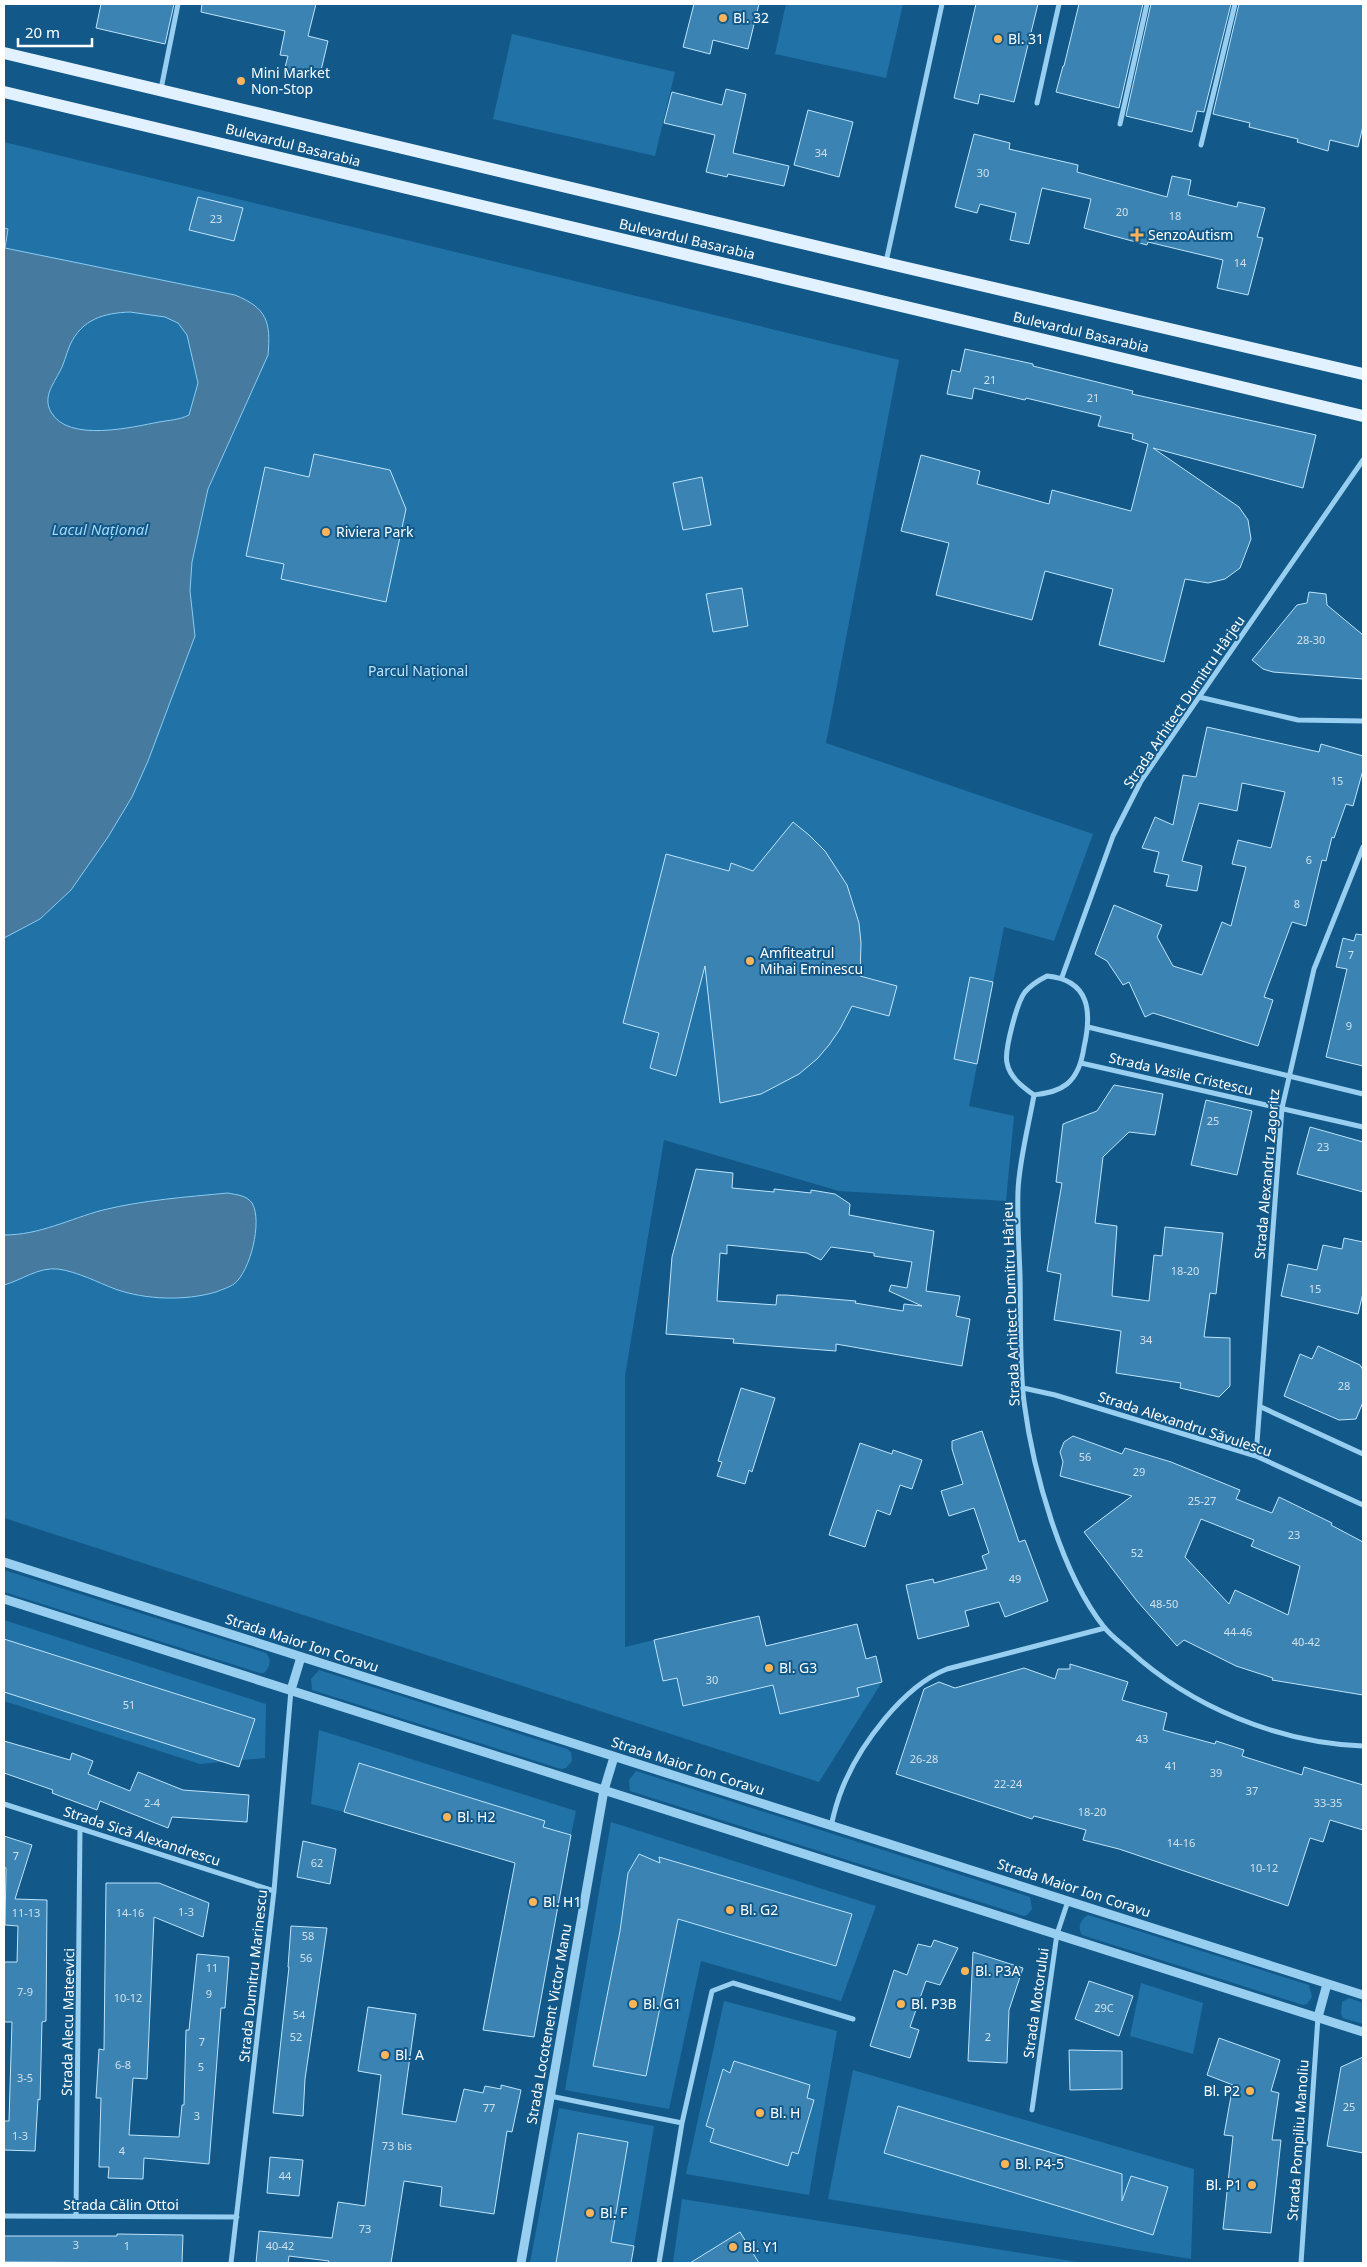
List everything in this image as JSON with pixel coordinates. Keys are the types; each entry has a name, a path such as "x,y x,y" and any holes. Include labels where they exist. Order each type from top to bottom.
{"main road":[{"name":"Bulevardul Basarabia","path":"4,53 886,264 1363,374"},
{"name":"Bulevardul Basarabia","path":"4,92 1363,416"}],"street":[{"path":"160,90 178,4"},
{"path":"886,264 942,4"},
{"path":"1036,103 1059,4"},
{"path":"1120,124 1147,4"},
{"path":"1201,145 1235,4"},
{"name":"Strada Arhitect Dumitru Hârjeu","path":"1062,977 1113,836 1141,781 1363,460"},
{"path":"1199,697 1298,720 1363,721"},
{"name":"Strada Alexandru Zagoritz","path":"1256,1456 1282,1108 1314,969 1363,847"},
{"path":"1047,976 1062,977 1074,984 1084,998 1088,1027 1081,1063 1066,1085 1052,1093 1034,1095 1021,1086 1006,1063 1018,1005 1024,992 1047,976"},
{"name":"Strada Vasile Cristescu","path":"1088,1027 1363,1094"},
{"name":"Strada Vasile Cristescu","path":"1081,1063 1363,1128"},
{"name":"Strada Arhitect Dumitru Hârjeu","path":"1034,1095 1018,1189 1024,1402 1036,1460 1063,1552 1081,1589 1105,1628 1144,1663 1180,1689 1229,1714 1278,1732 1326,1742 1363,1746"},
{"name":"Strada Alexandru Săvulescu","path":"1023,1388 1055,1395 1256,1456 1363,1505"},
{"path":"1261,1407 1363,1454"},
{"name":"Strada Maior Ion Coravu","path":"4,1562 1363,1995"},
{"path":"4,1599 1363,2032"},
{"path":"830,1826 842,1788 866,1746 896,1707 933,1674 1105,1628"},
{"path":"291,1690 302,1657"},
{"name":"Strada Dumitru Marinescu","path":"231,2263 238,2216 274,1891 291,1690"},
{"name":"Strada Locotenent Victor Manu","path":"521,2263 604,1790 614,1757"},
{"name":"Strada Sică Alexandrescu","path":"4,1804 274,1891"},
{"name":"Strada Alecu Mateevici","path":"76,2216 80,1828"},
{"name":"Strada Motorului","path":"1032,2110 1057,1934 1068,1901"},
{"path":"659,2263 682,2123 712,1991 733,1983 853,2019"},
{"path":"1318,2018 1327,1984"},
{"name":"Strada Pompiliu Manoliu","path":"1301,2263 1318,2018"},
{"path":"550,2096 682,2123"},
{"name":"Strada Călin Ottoi","path":"4,2216 238,2216"}],"green space":[{"path":"786,4 903,4 886,78 775,54"},
{"path":"512,34 675,72 655,156 493,119"},
{"name":"Parcul Național","path":"4,142 899,360 826,743 1093,834 1054,941 1004,927 969,1106 1014,1116 1006,1201 839,1191 664,1140 625,1376 625,1647 654,1640 663,1681 677,1678 684,1705 772,1679 780,1714 858,1696 857,1688 882,1682 819,1782 4,1518"},
{"path":"4,1570 266,1653 270,1661 269,1666 264,1673 260,1673 4,1592"},
{"path":"4,1620 266,1704 265,1758 200,1764 4,1701"},
{"path":"319,1670 567,1749 571,1752 572,1761 566,1768 561,1769 312,1690 311,1679"},
{"path":"319,1730 576,1811 571,1835 543,1827 544,1821 359,1763 344,1812 311,1804"},
{"path":"636,1771 1030,1897 1032,1909 1024,1916 630,1791 629,1780"},
{"path":"611,1822 876,1906 841,2001 701,1961 669,2109 565,2090"},
{"path":"1088,1915 1309,1985 1312,1997 1307,2004 1303,2005 1082,1935 1080,1924"},
{"path":"1141,1983 1203,2003 1193,2054 1130,2036"},
{"path":"1349,1998 1363,2003 1363,2024 1343,2018 1341,2014 1342,2002"},
{"path":"724,2001 837,2031 809,2195 686,2174"},
{"path":"853,2070 1194,2169 1191,2259 828,2199"},
{"path":"559,2108 654,2126 634,2246 611,2242 628,2142 578,2133 556,2263 530,2263"},
{"path":"682,2199 1084,2263 673,2263"}],"water":[{"name":"Lacul Național","path":"4,228 8,229 5,248 235,295 254,305 265,318 269,343 268,355 208,489 192,562 190,591 195,636 148,761 132,797 108,837 71,890 40,919 4,938","holes":["130,312 165,317 178,323 187,335 198,383 189,415 178,419 134,427 102,430 86,430 59,422 51,412 48,397 70,345 75,336 87,323 103,316"]},
{"path":"228,1193 250,1200 255,1211 255,1233 250,1258 240,1278 234,1284 216,1292 192,1297 152,1297 127,1293 80,1275 58,1269 37,1272 4,1285 4,1235 30,1232 103,1210 134,1204"}],"building":[{"path":"101,4 174,4 165,44 96,28"},
{"path":"202,4 316,4 308,36 328,41 319,79 284,71 288,56 280,55 285,31 201,12"},
{"name":"Bl. 32","path":"694,4 759,4 748,49 713,40 710,54 683,47"},
{"name":"Bl. 31","path":"976,4 1038,4 1014,102 980,94 978,104 954,98"},
{"path":"1079,4 1143,4 1119,108 1056,92"},
{"path":"1151,4 1231,4 1204,112 1197,111 1192,132 1126,116"},
{"path":"1239,4 1363,4 1363,126 1358,147 1330,140 1328,151 1297,142 1298,139 1249,127 1250,123 1213,114"},
{"path":"726,89 746,94 733,153 789,166 784,186 728,174 727,177 706,172 715,135 664,123 672,92 722,105"},
{"path":"808,110 853,122 839,177 794,165"},
{"path":"974,134 1010,143 1009,149 1078,165 1077,172 1167,197 1172,176 1191,180 1188,195 1237,207 1238,202 1265,208 1257,237 1263,238 1248,295 1217,288 1223,260 1148,242 1147,245 1084,228 1091,199 1042,188 1029,244 1010,240 1016,213 980,204 977,213 955,207"},
{"path":"198,197 243,208 234,241 189,230"},
{"path":"965,349 1033,364 1033,366 1133,391 1132,394 1316,435 1303,488 1153,448 1239,507 1248,520 1251,539 1240,568 1225,579 1208,583 1185,579 1164,662 1099,645 1113,589 1045,571 1032,620 936,595 949,543 901,531 921,455 980,471 977,484 1049,504 1052,490 1131,511 1148,444 1132,439 1133,434 1098,426 1101,416 974,388 972,399 947,394 952,370 960,372"},
{"name":"Riviera Park","path":"314,454 390,470 406,509 386,602 281,579 284,564 246,556 265,467 309,477"},
{"path":"702,477 711,525 683,530 673,483"},
{"path":"742,588 748,626 713,632 706,594"},
{"path":"1309,592 1326,594 1327,605 1363,635 1363,679 1273,672 1263,669 1252,660 1297,605 1307,603"},
{"path":"1207,727 1319,752 1321,744 1363,756 1363,770 1353,806 1346,804 1334,838 1332,837 1326,861 1322,860 1306,926 1292,922 1264,997 1273,1000 1258,1046 1153,1013 1145,1017 1129,982 1123,985 1107,961 1095,954 1114,905 1162,925 1157,937 1173,966 1202,975 1222,922 1231,926 1246,867 1232,864 1238,840 1271,848 1285,792 1242,783 1237,811 1199,803 1182,861 1202,866 1197,891 1166,886 1169,875 1154,872 1159,852 1142,848 1155,817 1173,825 1183,775 1196,777"},
{"name":"Amfiteatrul Mihai Eminescu","path":"793,822 825,851 847,885 859,923 861,943 860,976 897,986 889,1016 852,1006 829,1045 817,1059 799,1074 761,1094 720,1103 705,966 676,1076 650,1068 659,1033 623,1023 666,854 729,871 731,863 753,871"},
{"path":"1356,934 1363,935 1363,1066 1326,1057 1347,969 1336,967 1343,938 1354,941"},
{"path":"970,977 993,982 977,1064 954,1059"},
{"path":"1114,1085 1163,1094 1155,1135 1129,1132 1103,1157 1095,1223 1117,1226 1112,1296 1149,1301 1154,1255 1162,1256 1165,1227 1223,1233 1216,1294 1210,1293 1204,1337 1230,1338 1230,1386 1219,1397 1180,1388 1181,1383 1116,1373 1121,1331 1054,1320 1061,1274 1047,1271 1062,1183 1056,1182 1063,1124 1097,1111"},
{"path":"1206,1100 1252,1111 1237,1175 1191,1165"},
{"path":"1310,1127 1363,1142 1363,1192 1297,1174"},
{"path":"696,1169 733,1173 732,1188 774,1192 774,1189 811,1193 811,1190 835,1194 850,1204 849,1215 934,1231 926,1291 960,1296 956,1316 970,1319 962,1366 836,1344 836,1351 733,1343 734,1339 666,1334 672,1257","holes":["727,1245 807,1253 821,1260 831,1247 874,1253 874,1256 912,1262 907,1288 891,1285 889,1291 922,1306 904,1304 903,1311 855,1303 856,1301 786,1295 777,1295 776,1305 717,1301 720,1253 727,1254"]},
{"path":"1344,1238 1363,1242 1363,1293 1358,1314 1281,1296 1288,1264 1317,1270 1323,1245 1342,1249"},
{"path":"1318,1346 1360,1365 1363,1370 1363,1402 1356,1419 1339,1420 1284,1396 1300,1354 1312,1359"},
{"path":"741,1388 775,1398 752,1472 749,1470 745,1484 717,1476 722,1462 718,1461"},
{"path":"982,1431 1019,1542 1025,1540 1048,1601 1005,1617 999,1602 965,1611 969,1626 918,1639 906,1585 933,1579 934,1583 987,1569 982,1556 989,1553 974,1508 949,1516 941,1491 963,1484 952,1449 952,1441"},
{"path":"1073,1436 1122,1454 1125,1448 1171,1462 1240,1490 1236,1499 1272,1513 1279,1497 1332,1523 1331,1525 1363,1542 1363,1695 1272,1680 1273,1678 1236,1666 1184,1640 1177,1646 1137,1601 1084,1532 1132,1496 1060,1476 1063,1462 1060,1452 1064,1442","holes":["1201,1519 1254,1540 1251,1546 1300,1566 1288,1615 1235,1590 1229,1604 1185,1557"]},
{"path":"860,1443 892,1454 893,1450 922,1460 912,1489 900,1485 890,1515 877,1510 865,1547 829,1535"},
{"name":"Bl. G3","path":"759,1616 766,1646 857,1624 866,1659 876,1656 882,1682 857,1688 859,1696 780,1714 773,1685 683,1706 677,1678 663,1681 654,1640"},
{"path":"4,1639 255,1719 239,1767 4,1692"},
{"path":"1070,1664 1128,1682 1122,1700 1167,1713 1163,1730 1215,1744 1216,1741 1244,1750 1242,1756 1302,1775 1304,1767 1363,1785 1363,1830 1330,1820 1323,1842 1310,1838 1288,1906 1119,1849 1083,1840 1086,1830 1034,1816 1032,1819 896,1774 924,1689 939,1682 955,1688 1024,1668 1055,1679 1058,1669 1070,1669"},
{"path":"4,1741 70,1760 72,1753 93,1761 88,1774 130,1791 138,1772 183,1790 249,1795 247,1822 172,1817 168,1828 100,1801 97,1810 52,1793 53,1790 4,1773"},
{"path":"359,1763 545,1821 543,1827 571,1835 534,2037 483,2030 515,1863 344,1812"},
{"path":"4,1836 32,1845 15,1899 47,1900 46,2021 42,2022 40,2100 38,2099 35,2151 4,2150 4,2121 9,2121 12,2022 4,2022 4,1962 17,1962 18,1926 5,1925 6,1868 4,1867"},
{"path":"303,1841 336,1849 330,1884 297,1877"},
{"name":"Bl. G2","path":"639,1854 660,1863 659,1857 852,1914 836,1966 678,1919 646,2076 593,2066 620,1931 628,1873"},
{"path":"106,1883 159,1883 209,1903 203,1937 154,1917 147,2079 133,2078 129,2135 179,2137 182,2105 184,2105 186,2030 189,2030 197,1954 229,1957 225,2008 221,2008 209,2164 144,2158 143,2179 108,2178 109,2167 99,2167 101,2098 96,2098 99,2049 104,2050"},
{"path":"291,1926 327,1928 305,2079 303,2116 273,2113 289,1967"},
{"name":"Bl. P3B","path":"934,1940 958,1948 940,1985 926,1981 910,2027 919,2030 910,2058 870,2046 894,1970 907,1975 918,1944 931,1947"},
{"path":"973,1952 1023,1968 1009,2010 1007,2063 968,2061"},
{"path":"1089,1981 1133,1996 1119,2036 1075,2019"},
{"path":"368,2007 416,2014 402,2114 456,2122 464,2089 483,2093 485,2086 501,2089 501,2085 521,2090 512,2132 507,2131 494,2214 440,2206 442,2187 404,2181 391,2263 328,2263 329,2261 289,2256 288,2263 256,2263 259,2231 332,2238 338,2202 365,2206 381,2075 358,2071"},
{"path":"1219,2038 1280,2060 1271,2091 1279,2093 1272,2140 1281,2140 1271,2233 1223,2229 1233,2136 1224,2135 1233,2085 1207,2075"},
{"path":"1069,2050 1122,2051 1122,2089 1070,2090"},
{"path":"1363,2057 1363,2153 1327,2146 1341,2067"},
{"name":"Bl. H","path":"734,2061 810,2085 807,2098 814,2100 798,2154 792,2152 788,2166 710,2142 714,2129 706,2126 723,2069 730,2073"},
{"name":"Bl. P4-5","path":"898,2106 1122,2174 1122,2201 1131,2176 1168,2187 1153,2235 884,2153"},
{"name":"Bl. F","path":"578,2133 628,2142 611,2242 634,2246 631,2263 556,2263"},
{"path":"270,2157 303,2160 299,2196 267,2193"},
{"name":"Bl. Y1","path":"740,2232 759,2263 690,2263"},
{"path":"117,2234 183,2235 182,2263 4,2262 4,2236 117,2236"}],"place":[{"name":"Bl. 32","path":"723,18"},
{"name":"Bl. 31","path":"998,39"},
{"name":"Mini Market Non-Stop","path":"241,81"},
{"name":"SenzoAutism","path":"1137,235"},
{"name":"Riviera Park","path":"326,532"},
{"name":"Amfiteatrul Mihai Eminescu","path":"750,961"},
{"name":"Bl. G3","path":"769,1668"},
{"name":"Bl. H2","path":"447,1817"},
{"name":"Bl. H1","path":"533,1902"},
{"name":"Bl. G2","path":"730,1910"},
{"name":"Bl. P3A","path":"965,1971"},
{"name":"Bl. G1","path":"633,2004"},
{"name":"Bl. P3B","path":"901,2004"},
{"name":"Bl. A","path":"385,2055"},
{"name":"Bl. P2","path":"1250,2091"},
{"name":"Bl. H","path":"760,2113"},
{"name":"Bl. P4-5","path":"1005,2164"},
{"name":"Bl. P1","path":"1252,2185"},
{"name":"Bl. F","path":"590,2213"},
{"name":"Bl. Y1","path":"733,2247"}]}
